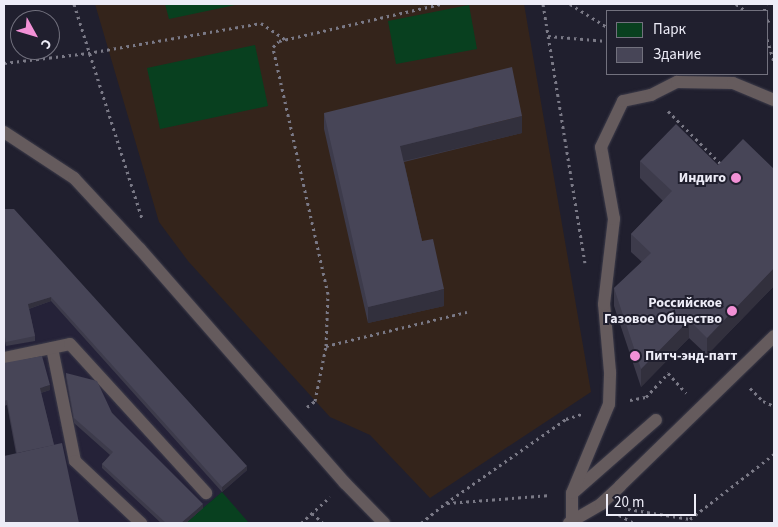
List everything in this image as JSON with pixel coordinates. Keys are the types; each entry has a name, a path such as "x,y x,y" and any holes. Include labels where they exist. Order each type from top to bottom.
{"lane":[{"path":"570,522 572,493 608,404 610,372 604,304 614,219 601,147 622,100 651,95 677,82 733,83 774,100"},
{"path":"4,132 74,178 140,249 346,483 384,523"},
{"path":"570,522 600,504 774,336"},
{"path":"4,358 70,344 206,493"},
{"path":"52,348 75,461 141,523"},
{"path":"572,493 656,420"}],"path":[{"path":"74,4 145,228"},
{"path":"305,409 315,401 326,346 327,288 274,52 275,43 441,4"},
{"path":"543,4 586,268"},
{"path":"570,4 606,26"},
{"path":"4,63 88,53 261,23 285,40"},
{"path":"548,36 606,41"},
{"path":"768,42 774,62"},
{"path":"651,95 729,171"},
{"path":"326,346 467,312"},
{"path":"646,398 668,373"},
{"path":"763,401 774,406"},
{"path":"421,523 446,503 566,419 608,404"},
{"path":"600,504 690,519 774,454"},
{"path":"301,523 346,483"},
{"path":"446,503 572,493"},
{"path":"312,513 323,523"}],"shaded area":[{"path":"95,4 524,4 591,392 430,498 370,435 330,417 188,261 159,222"},
{"path":"4,214 14,214 247,471 186,523 77,523 17,461 7,405 4,406"}],"green space":[{"path":"165,4 240,4 169,19"},
{"path":"469,5 477,49 396,64 388,21"},
{"path":"255,45 268,106 160,129 147,68"},
{"path":"222,492 249,523 186,523 203,508"}],"building":[{"path":"512,67 522,116 400,146 422,241 433,239 444,289 368,307 324,113"},
{"path":"676,124 718,165 743,139 774,169 774,268 707,338 689,320 641,369 614,288 651,253 631,234 672,191 640,161"},
{"path":"4,209 14,209 247,466 222,487 51,297 28,304 35,336 6,342 4,332"},
{"path":"42,356 50,385 40,388 54,445 17,453 7,400 4,401 4,363"},
{"path":"66,373 97,381 112,413 203,504 181,523 166,523 102,464 113,452 74,418"},
{"path":"62,443 79,523 4,523 4,456"}],"place":[{"name":"Индиго","path":"736,178"},
{"name":"Российское Газовое Общество","path":"732,311"},
{"name":"Питч-энд-патт","path":"635,356"}]}
